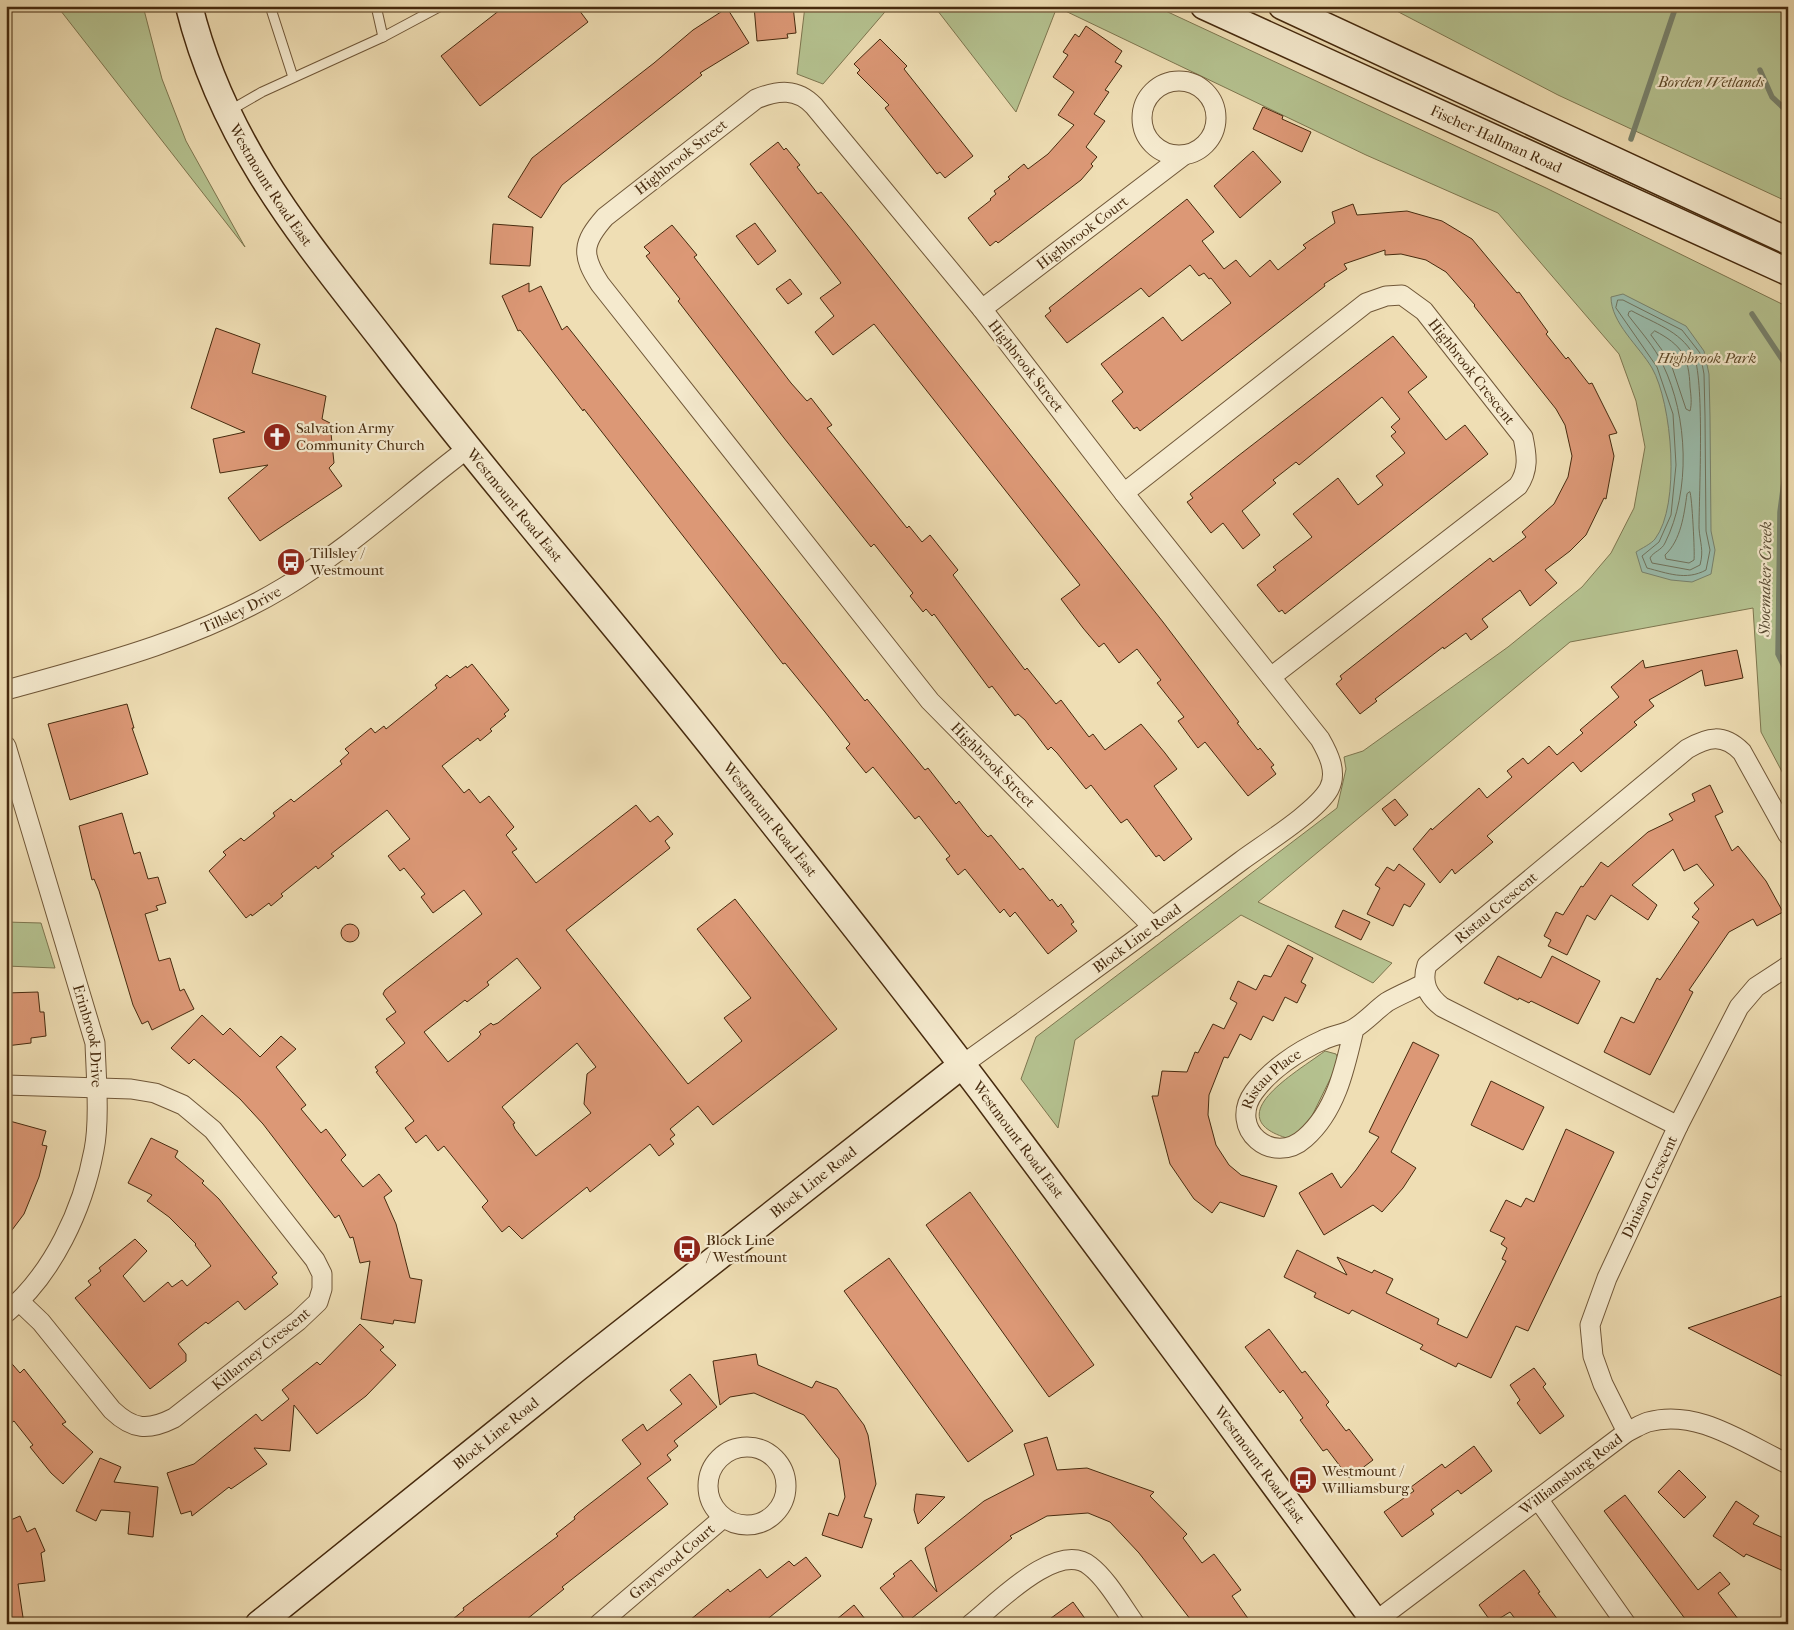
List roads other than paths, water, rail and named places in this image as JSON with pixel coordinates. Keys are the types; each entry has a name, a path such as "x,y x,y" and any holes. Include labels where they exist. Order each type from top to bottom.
{"main road":[{"name":"Westmount Road East","path":"189,6 197,38 226,113 247,155 293,225 467,449 709,742 962,1064 1376,1622"},
{"name":"Fischer-Hallman Road","path":"1204,6 1788,272"},
{"name":"Fischer-Hallman Road","path":"1282,6 1788,241"},
{"name":"Block Line Road","path":"259,1624 577,1368 962,1064"}],"street":[{"name":"Highbrook Street","path":"1153,927 1139,910 930,702 600,284 588,266 586,254 587,242 605,217 756,99 772,92 790,92 805,96 982,310 1124,493 1320,739 1331,760 1332,780 1329,789"},
{"name":"Highbrook Court","path":"982,310 1183,156"},
{"name":"Highbrook Crescent","path":"1124,493 1366,303 1386,296 1402,295 1424,311 1523,437 1526,454 1526,474 1518,486 1271,677"},
{"name":"Tillsley Drive","path":"6,690 104,664 176,639 247,608 284,588 335,554 467,449"},
{"name":"Ristau Crescent","path":"1425,983 1427,965 1436,957 1687,749 1701,741 1719,738 1731,741 1742,752 1788,835"},
{"name":"Erinbrook Drive","path":"6,746 95,1043 96,1089 95,1149 78,1211 47,1266 13,1307"},
{"name":"Block Line Road","path":"962,1064 1153,927 1302,816 1329,789"},
{"name":"Dinison Crescent","path":"1627,1432 1603,1384 1593,1356 1590,1325 1607,1278 1678,1126 1739,1007 1756,986 1788,966"},
{"name":"Ristau Place","path":"1354,1029 1344,1074 1330,1106 1305,1139 1286,1148 1274,1148 1255,1139 1245,1118 1246,1105 1254,1092 1299,1052 1324,1039 1354,1029 1389,1001 1425,983"},
{"path":"1425,983 1427,992 1442,1007 1678,1126"},
{"name":"Killarney Crescent","path":"6,1085 131,1089 172,1099 183,1105 213,1130 315,1260 322,1274 322,1289 318,1302 298,1321 174,1418 159,1425 144,1427 122,1419 112,1410 41,1322 13,1307"},
{"name":"Williamsburg Road","path":"1376,1622 1627,1432 1647,1422 1660,1420 1700,1421 1788,1464"},
{"name":"Graywood Court","path":"741,1447 755,1447 773,1456 782,1467 787,1480 786,1494 781,1507 770,1518 758,1524 736,1524 723,1518 715,1509 708,1487 710,1474 718,1459 729,1451 741,1447"},
{"path":"1538,1499 1626,1624"},
{"name":"Graywood Court","path":"598,1624 723,1518"},
{"path":"971,1624 1044,1565 1064,1558 1079,1560 1090,1566 1135,1624"}],"lane":[{"path":"270,6 293,77"},
{"path":"376,6 383,37"},
{"path":"226,113 262,92 383,37 438,7"}],"water":[{"path":"1623,294 1686,326 1704,351 1709,374 1711,531 1715,550 1711,574 1692,582 1671,580 1642,572 1636,552 1655,539 1663,523 1671,479 1671,454 1665,405 1659,384 1652,368 1621,325 1612,307 1611,297"}],"waterway":[{"name":"Shoemaker Creek","path":"1631,139 1676,6"},
{"path":"1760,70 1772,97 1788,112"},
{"name":"Shoemaker Creek","path":"1752,314 1788,368"},
{"name":"Shoemaker Creek","path":"1788,452 1780,512 1778,654 1788,674"}],"place":[{"name":"Salvation Army Community Church","path":"277,437"},
{"name":"Tillsley / Westmount","path":"291,562"},
{"name":"Block Line / Westmount","path":"687,1249"},
{"name":"Westmount / Williamsburg","path":"1303,1480"}],"park label":[{"name":"Borden Wetlands","path":"1711,82"},
{"name":"Highbrook Park","path":"1707,358"}]}
